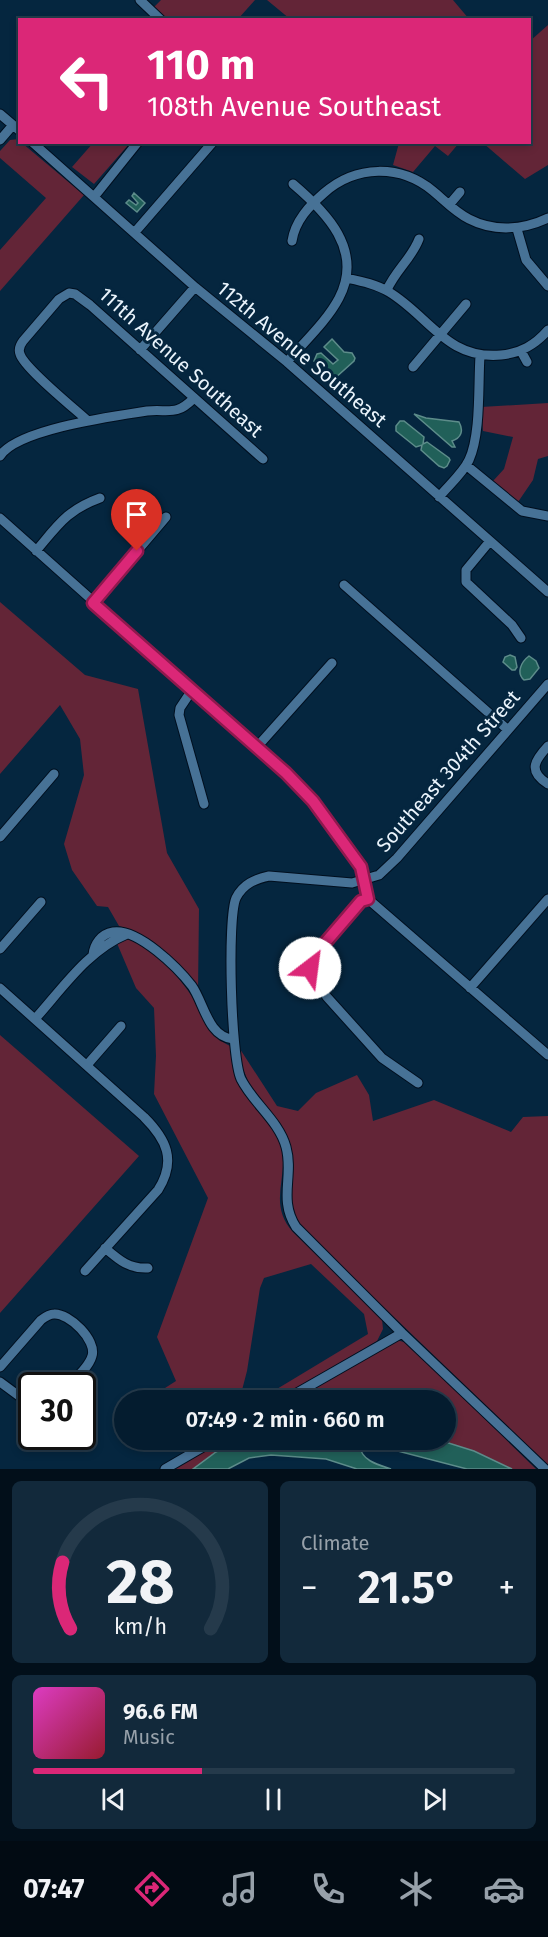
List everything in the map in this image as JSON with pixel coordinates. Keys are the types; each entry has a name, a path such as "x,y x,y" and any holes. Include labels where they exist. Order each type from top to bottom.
{"street":[{"path":"140,0 159,18"},
{"path":"0,114 16,128 0,140"},
{"name":"112th Avenue Southeast","path":"34,144 195,287 287,362 548,592"},
{"path":"94,197 136,144"},
{"path":"135,232 211,144"},
{"path":"292,241 297,224 314,202 345,179 360,173 380,171 402,174 417,180 471,220 491,226 517,229 548,218"},
{"path":"287,362 334,305 346,278 346,257 341,239 314,202 293,184"},
{"path":"449,205 460,192"},
{"path":"517,229 526,260 548,286"},
{"path":"387,290 396,272 415,249 418,239"},
{"path":"346,278 387,290 402,300 440,336 480,356 504,355 521,351 537,341 548,330"},
{"path":"140,350 195,287"},
{"name":"111th Avenue Southeast","path":"88,421 28,366 20,354 23,341 66,294 73,293 90,305 263,459"},
{"path":"413,367 466,304"},
{"path":"521,351 527,362"},
{"path":"439,497 466,465 475,440 480,356"},
{"path":"1,451 30,436 88,421 150,411 180,410 194,399"},
{"path":"466,465 522,511 548,516"},
{"path":"36,551 65,516 100,498"},
{"path":"93,603 166,517"},
{"path":"0,518 257,747 313,801 361,867 368,899 548,1055"},
{"path":"490,541 466,570 468,586 512,625 521,638"},
{"path":"344,585 508,730"},
{"path":"257,747 332,663"},
{"name":"Southeast 304th Street","path":"364,881 379,875 389,867 548,684"},
{"path":"192,690 180,708 179,715 204,804"},
{"path":"548,746 538,757 535,766 537,776 548,784"},
{"path":"0,837 54,774"},
{"path":"364,881 352,883 269,876 256,878 242,889 234,904 232,920 233,1039 241,1078 286,1146 289,1171 286,1200 290,1217 296,1227 402,1333 545,1469"},
{"path":"470,988 548,898"},
{"path":"368,899 361,901 313,957 310,968 312,975 327,997 382,1058 418,1083"},
{"path":"0,949 41,902"},
{"path":"35,1019 109,938 127,934 142,941 176,969 192,987 213,1027 226,1038 233,1039"},
{"path":"0,988 131,1105 162,1137 167,1165 164,1179 158,1190 85,1271"},
{"path":"87,1065 121,1026"},
{"path":"105,1248 126,1264 136,1268 148,1268"},
{"path":"0,1367 39,1322 49,1315 58,1314 71,1321 91,1341 92,1358 81,1372"},
{"path":"302,1390 402,1333"},
{"path":"0,1382 18,1395"},
{"path":"165,1469 198,1450"}],"shaded area":[{"path":"161,0 255,0 239,18 156,18 149,12"},
{"path":"267,0 453,0 468,18 289,18"},
{"path":"548,25 548,165 525,179 484,144 531,144 531,40"},
{"path":"18,139 18,144 23,144 84,195 0,291 0,250 46,198 0,158 0,151 10,140"},
{"path":"92,144 129,144 94,184 72,167"},
{"path":"398,144 458,144 448,156 435,146 413,172 393,165"},
{"path":"134,193 145,203 137,212 126,203 129,200 136,205 138,203 132,196"},
{"path":"332,339 344,352 352,353 355,358 334,379 314,361 317,354 321,353 333,364 338,360 324,347"},
{"path":"548,403 548,456 538,459 533,480 518,502 493,481 504,469 513,437 483,431 481,407"},
{"path":"414,414 426,418 459,422 461,434 452,441 455,447 452,447"},
{"path":"400,421 404,421 424,437 423,444 427,442 449,458 447,466 444,468 439,466 421,450 422,445 416,447 396,431 396,426"},
{"path":"0,602 85,675 138,689 167,853 199,909 198,991 170,956 138,933 119,926 108,907 97,906 72,870 64,844 84,775 80,739 60,705 0,774"},
{"path":"510,655 515,657 517,667 515,670 503,662 505,657"},
{"path":"529,656 536,661 539,668 530,679 524,680 520,674 520,668"},
{"path":"128,939 156,956 181,981 212,1031 230,1046 234,1069 239,1079 271,1124 280,1144 283,1167 280,1199 285,1221 293,1232 382,1319 383,1329 377,1341 293,1390 275,1390 368,1334 364,1314 311,1264 264,1278 260,1288 242,1390 166,1390 165,1388 176,1381 157,1337 208,1198 154,1094 156,1056 154,1008 136,988 116,941"},
{"path":"0,1035 139,1156 0,1313"},
{"path":"238,1046 277,1106 298,1111 316,1093 357,1075 369,1095 373,1121 434,1100 511,1132 523,1117 548,1116 548,1465 296,1223 289,1197 279,1125 249,1083"},
{"path":"397,1340 407,1343 455,1390 306,1390"},
{"path":"456,1391 536,1469 512,1469 456,1445"},
{"path":"456,1445 512,1469 467,1469 394,1450 456,1450"},
{"path":"199,1450 220,1450 193,1469 165,1469"},
{"path":"220,1450 361,1450 372,1462 391,1469 357,1469 326,1459 271,1455 249,1458 228,1469 193,1469"}],"route":[{"path":"137,551 93,603 286,773 313,801 361,867 368,899 361,901 313,957 310,968"}]}
